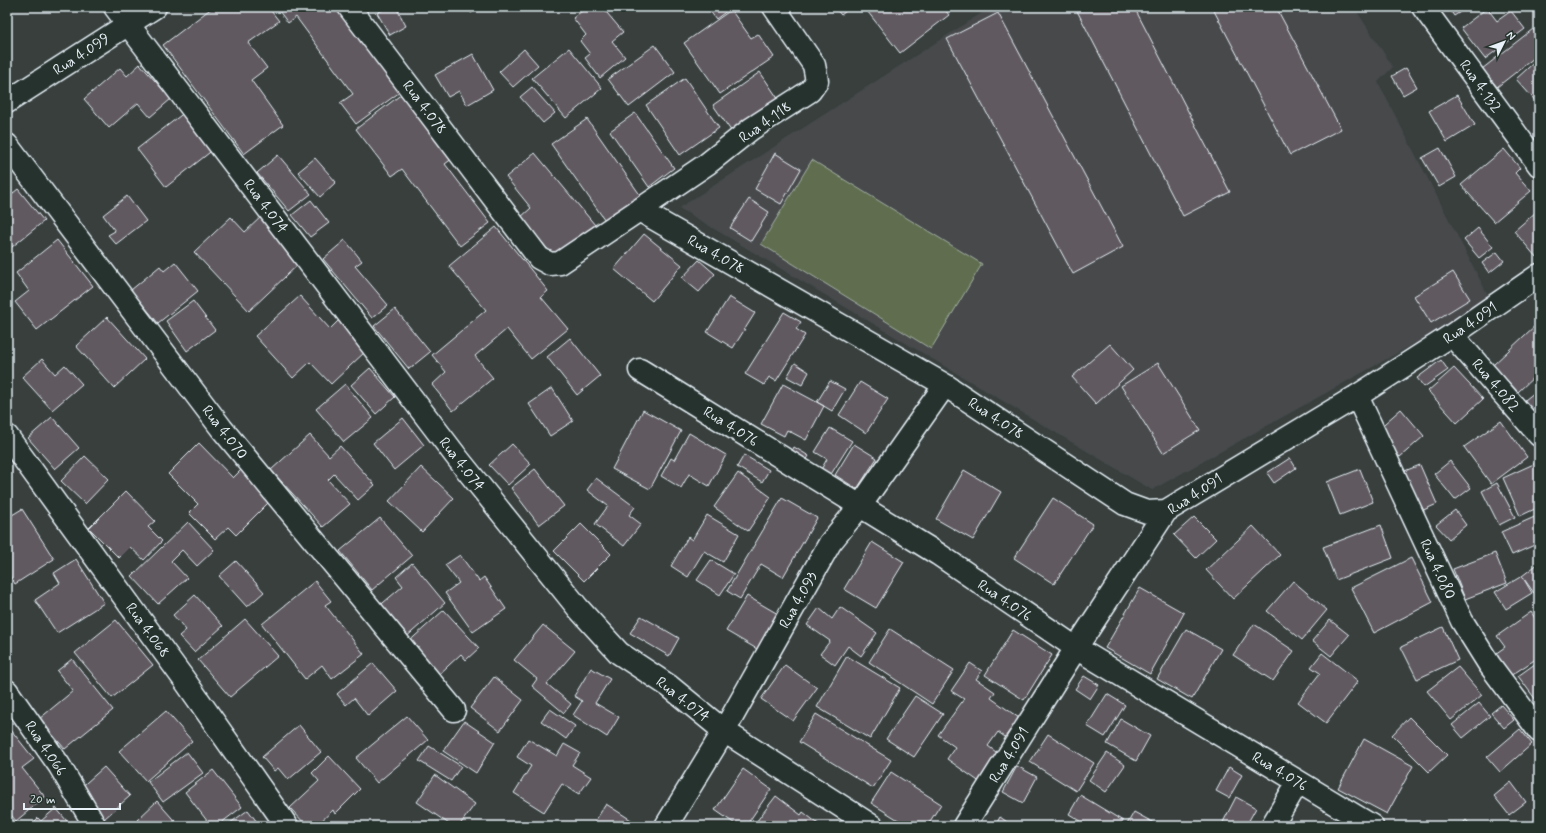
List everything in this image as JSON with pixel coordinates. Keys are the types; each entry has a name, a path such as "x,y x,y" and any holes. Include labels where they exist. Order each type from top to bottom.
{"street":[{"name":"Rua 4.074","path":"115,7 127,25 459,460 578,608 619,653 669,686 724,732 872,826"},
{"name":"Rua 4.099","path":"7,102 155,7"},
{"name":"Rua 4.078","path":"349,7 539,258 550,264 560,263 639,210 945,385 1125,504 1146,512 1166,511"},
{"name":"Rua 4.118","path":"639,210 707,164 751,130 810,91 817,80 814,64 774,7"},
{"name":"Rua 4.132","path":"1424,7 1539,165"},
{"name":"Rua 4.070","path":"7,145 222,429 454,710"},
{"name":"Rua 4.091","path":"964,826 1076,648 1166,511 1357,396 1452,335 1539,275"},
{"name":"Rua 4.082","path":"1452,335 1539,435"},
{"name":"Rua 4.076","path":"640,370 938,554 1076,648 1372,826"},
{"name":"Rua 4.093","path":"666,826 724,732 830,543 860,506 945,385"},
{"name":"Rua 4.080","path":"1357,396 1462,621 1489,664 1539,732"},
{"name":"Rua 4.068","path":"7,436 183,678 287,826"},
{"name":"Rua 4.066","path":"7,691 59,765 95,826"},
{"path":"1272,826 1298,782"}],"shaded area":[{"path":"991,7 1354,7 1393,67 1378,82 1491,301 1152,490 679,208"}],"green space":[{"path":"812,160 982,264 931,349 761,244"}],"building":[{"path":"213,7 268,7 279,21 248,43 267,68 251,80 283,125 244,154 163,45"},
{"path":"276,7 337,7 400,92 356,124 340,103 353,94 296,17 288,23"},
{"path":"388,7 396,7 406,26 390,35 377,13"},
{"path":"468,7 481,7 471,13"},
{"path":"587,7 602,7 623,32 612,41 625,57 600,78 585,58 590,54 580,41 586,35 573,18"},
{"path":"707,7 732,7 716,19"},
{"path":"834,7 851,7 841,15"},
{"path":"864,7 943,7 949,15 900,53"},
{"path":"1075,7 1134,7 1230,192 1183,216"},
{"path":"1212,7 1276,7 1341,129 1290,155"},
{"path":"1448,7 1468,7 1454,16"},
{"path":"1487,8 1497,21 1511,11 1525,29 1485,59 1461,28"},
{"path":"731,10 751,38 758,34 774,57 720,94 684,43"},
{"path":"998,13 1123,247 1073,274 947,39"},
{"path":"1533,29 1539,37 1539,54 1497,87 1482,69"},
{"path":"655,45 675,72 629,107 608,79"},
{"path":"569,48 602,88 566,118 532,78"},
{"path":"524,49 538,65 513,87 499,72"},
{"path":"473,54 493,90 467,105 459,91 448,97 435,75"},
{"path":"1539,58 1539,105 1516,79"},
{"path":"140,64 171,99 150,117 138,103 109,128 84,99 120,68 127,76"},
{"path":"1406,68 1417,87 1403,95 1392,76"},
{"path":"760,72 781,103 734,135 713,105"},
{"path":"685,78 719,128 680,155 646,105"},
{"path":"532,87 555,113 543,123 520,97"},
{"path":"407,90 456,156 445,164 490,223 460,246 402,169 392,176 356,129"},
{"path":"1457,95 1475,125 1447,142 1429,111"},
{"path":"185,112 214,149 166,187 137,149"},
{"path":"635,113 674,168 649,187 610,131"},
{"path":"587,119 643,199 607,223 551,144"},
{"path":"1440,148 1456,177 1439,187 1422,158"},
{"path":"1504,149 1520,168 1515,173 1531,191 1494,222 1461,185"},
{"path":"535,153 595,225 555,258 521,217 531,208 506,177"},
{"path":"775,153 801,169 781,204 755,189"},
{"path":"278,155 311,194 289,211 257,173"},
{"path":"315,158 336,182 320,197 298,172"},
{"path":"18,189 44,221 7,251 7,198"},
{"path":"127,196 146,221 116,244 108,235 115,231 103,215"},
{"path":"749,199 769,212 751,241 730,228"},
{"path":"311,200 329,223 310,237 292,215"},
{"path":"1536,212 1539,215 1539,255 1536,257 1514,231"},
{"path":"263,215 304,259 249,311 194,252 231,217 245,232"},
{"path":"496,227 548,291 541,297 568,329 531,359 507,329 475,356 493,378 453,411 432,385 446,372 432,355 486,310 449,266"},
{"path":"1478,228 1493,247 1479,258 1464,240"},
{"path":"644,234 682,265 652,301 614,269"},
{"path":"57,240 93,286 37,330 15,302 29,291 16,273"},
{"path":"345,240 362,261 355,266 388,305 372,318 323,259"},
{"path":"1497,252 1504,261 1489,273 1482,263"},
{"path":"699,260 715,274 699,292 682,278"},
{"path":"175,262 198,291 158,323 131,290 160,266 164,271"},
{"path":"1453,272 1470,299 1431,323 1414,296"},
{"path":"300,296 330,329 339,320 367,350 331,384 310,362 293,378 255,336"},
{"path":"729,297 755,313 733,348 707,332"},
{"path":"193,301 215,330 187,351 166,321"},
{"path":"395,309 430,352 409,369 374,326"},
{"path":"784,312 801,322 796,329 805,335 776,381 769,377 764,385 745,374"},
{"path":"107,317 145,359 114,388 76,346"},
{"path":"1539,322 1539,372 1518,392 1493,365"},
{"path":"570,338 600,376 577,395 547,357"},
{"path":"1110,344 1133,370 1096,404 1072,377"},
{"path":"42,359 55,374 65,365 82,384 52,410 22,377"},
{"path":"1441,360 1448,370 1424,387 1417,378"},
{"path":"795,363 809,372 802,385 787,377"},
{"path":"1158,363 1200,430 1163,453 1121,386"},
{"path":"370,368 395,397 376,414 351,385"},
{"path":"1454,368 1483,399 1457,423 1428,391"},
{"path":"830,381 845,389 832,411 817,402"},
{"path":"860,382 888,399 866,433 839,415"},
{"path":"345,384 373,418 344,442 316,409"},
{"path":"783,384 824,406 806,440 787,430 784,436 761,424"},
{"path":"552,388 573,421 550,436 529,404"},
{"path":"1535,392 1539,397 1539,420 1520,404"},
{"path":"1401,409 1424,436 1400,457 1377,430"},
{"path":"643,410 681,431 650,489 612,469"},
{"path":"52,417 79,448 55,469 28,438"},
{"path":"403,418 424,445 394,470 373,443"},
{"path":"1501,421 1527,457 1491,484 1464,447"},
{"path":"830,428 852,441 828,479 819,473 827,459 815,452"},
{"path":"689,433 726,455 709,486 689,474 681,488 661,476 671,458 674,460"},
{"path":"310,435 329,456 340,446 375,485 358,500 334,474 328,480 350,504 323,527 271,470"},
{"path":"199,443 233,478 242,469 271,500 236,535 228,527 215,539 189,513 198,504 168,474"},
{"path":"512,444 531,464 508,485 489,465"},
{"path":"854,444 877,458 857,489 835,475"},
{"path":"794,447 809,456 802,467 788,459"},
{"path":"744,455 769,470 762,482 737,467"},
{"path":"85,456 109,479 85,504 61,481"},
{"path":"1290,458 1296,468 1274,483 1267,473"},
{"path":"1450,461 1471,488 1455,500 1434,474"},
{"path":"1538,462 1539,507 1520,516 1503,478"},
{"path":"1420,465 1437,504 1419,512 1402,472"},
{"path":"421,467 454,498 422,532 389,501"},
{"path":"535,469 564,506 539,525 511,488"},
{"path":"1360,469 1373,502 1340,515 1327,482"},
{"path":"964,470 1001,492 973,540 936,519"},
{"path":"738,473 771,497 748,531 714,507"},
{"path":"596,478 635,507 629,515 641,524 624,546 595,524 608,506 587,490"},
{"path":"1497,483 1515,517 1499,525 1482,491"},
{"path":"126,491 155,521 148,527 162,541 144,560 130,547 119,558 89,528"},
{"path":"782,498 817,518 783,577 761,564 740,599 727,591"},
{"path":"1053,498 1093,524 1054,584 1014,558"},
{"path":"22,509 54,559 15,584 7,571 7,518"},
{"path":"1455,510 1466,525 1449,539 1436,525"},
{"path":"707,515 739,534 723,562 704,551 688,577 671,566 688,537 692,540"},
{"path":"1539,515 1539,543 1512,555 1501,532"},
{"path":"1194,517 1216,539 1196,558 1174,535"},
{"path":"380,518 412,556 372,590 340,551"},
{"path":"188,522 214,550 197,566 182,550 171,561 187,578 158,604 132,576"},
{"path":"581,524 611,554 584,581 554,551"},
{"path":"1381,525 1393,558 1336,580 1323,547"},
{"path":"1253,526 1280,555 1233,599 1206,570"},
{"path":"872,542 904,562 876,608 844,589"},
{"path":"1495,553 1507,583 1465,599 1453,569"},
{"path":"460,555 479,581 484,577 506,609 473,632 445,593 459,583 445,565"},
{"path":"1411,558 1433,602 1374,633 1351,588"},
{"path":"76,559 104,603 57,633 35,600 60,583 54,573"},
{"path":"711,560 734,574 720,595 697,580"},
{"path":"236,561 264,592 247,607 219,576"},
{"path":"412,563 445,603 404,639 377,608 403,586 396,577"},
{"path":"1539,563 1539,590 1534,593 1522,576"},
{"path":"1522,576 1532,593 1506,609 1495,592"},
{"path":"315,581 331,601 325,605 364,654 332,679 322,665 305,679 262,624"},
{"path":"1293,581 1327,610 1302,640 1267,611"},
{"path":"1140,588 1184,613 1150,674 1105,648"},
{"path":"195,595 223,626 194,652 179,636 186,630 173,615"},
{"path":"747,596 778,614 757,649 726,631"},
{"path":"840,607 877,633 861,656 848,646 835,665 820,654 830,641 807,625 819,608 832,619"},
{"path":"444,610 479,648 466,660 461,654 435,678 405,645"},
{"path":"1531,612 1539,624 1539,657 1510,676 1495,654 1505,647 1497,636"},
{"path":"641,616 679,638 669,656 630,633"},
{"path":"245,619 278,656 230,697 198,660"},
{"path":"116,620 153,665 112,698 75,653"},
{"path":"1330,620 1349,635 1331,656 1312,641"},
{"path":"1254,624 1294,651 1273,681 1233,655"},
{"path":"543,625 575,651 547,684 571,704 564,713 532,686 537,679 514,660"},
{"path":"1443,627 1458,660 1417,679 1401,647"},
{"path":"890,629 954,670 932,704 869,662"},
{"path":"1186,629 1221,649 1192,699 1157,679"},
{"path":"1013,630 1052,655 1024,700 985,675"},
{"path":"1322,653 1358,681 1326,723 1298,702 1320,673 1311,667"},
{"path":"847,656 900,688 870,739 817,707"},
{"path":"72,659 113,710 65,749 39,719 73,691 57,671"},
{"path":"1539,661 1539,704 1518,676"},
{"path":"373,663 397,691 368,716 354,698 346,705 337,694"},
{"path":"970,663 982,671 976,679 995,692 991,698 1019,718 1005,737 998,732 988,746 1000,755 981,783 947,759 955,747 938,735 964,699 951,691"},
{"path":"785,665 817,688 793,721 761,699"},
{"path":"1458,667 1482,695 1451,720 1427,691"},
{"path":"591,668 610,679 595,703 619,717 607,737 573,715 582,701 574,696"},
{"path":"1084,676 1099,685 1090,699 1075,689"},
{"path":"494,677 523,700 500,731 470,708"},
{"path":"1107,694 1125,705 1105,737 1087,726"},
{"path":"915,696 943,714 914,757 886,739"},
{"path":"1479,703 1490,716 1463,738 1452,725"},
{"path":"1501,705 1514,720 1504,728 1491,713"},
{"path":"550,709 575,726 566,739 541,721"},
{"path":"166,711 192,741 146,781 119,751"},
{"path":"816,714 891,760 873,788 799,742"},
{"path":"407,716 428,740 377,783 356,758"},
{"path":"1409,717 1447,755 1429,772 1392,735"},
{"path":"1121,719 1150,736 1136,761 1107,744"},
{"path":"464,721 495,742 476,773 443,751"},
{"path":"299,725 321,752 288,780 278,768 274,771 262,757"},
{"path":"1520,729 1532,744 1500,772 1487,757"},
{"path":"11,730 34,759 22,768 45,797 16,821 7,810 7,733"},
{"path":"1048,734 1094,763 1076,791 1030,762"},
{"path":"528,739 557,756 564,744 580,753 572,765 591,777 579,794 562,784 544,812 514,793 531,766 517,757"},
{"path":"1364,739 1413,766 1387,814 1338,788"},
{"path":"429,746 461,766 451,781 419,761"},
{"path":"187,752 203,773 163,802 148,782"},
{"path":"1107,753 1125,765 1106,792 1089,780"},
{"path":"329,756 360,789 335,814 333,810 316,826 307,826 290,808 319,781 312,773"},
{"path":"1017,766 1037,777 1023,803 1003,792"},
{"path":"104,767 130,796 104,819 78,790"},
{"path":"1229,767 1242,775 1229,798 1216,791"},
{"path":"743,769 771,789 746,826 738,826 715,810"},
{"path":"213,770 242,807 217,826 211,826 185,792"},
{"path":"891,772 941,804 927,826 908,826 871,803"},
{"path":"435,775 475,804 459,826 452,826 417,802"},
{"path":"1511,782 1526,802 1509,815 1494,796"},
{"path":"1080,795 1123,821 1120,826 1089,826 1069,814"},
{"path":"776,796 801,815 803,812 821,826 753,826"},
{"path":"1236,797 1256,808 1246,826 1221,826"},
{"path":"157,801 179,826 142,826 137,820"},
{"path":"606,804 639,825 639,826 592,826"},
{"path":"56,808 71,826 30,826 38,818 41,821"},
{"path":"248,810 260,826 226,826"},
{"path":"1134,812 1156,824 1155,826 1126,826"},
{"path":"1000,817 1013,826 995,826"},
{"path":"1466,820 1472,826 1460,826"}]}
